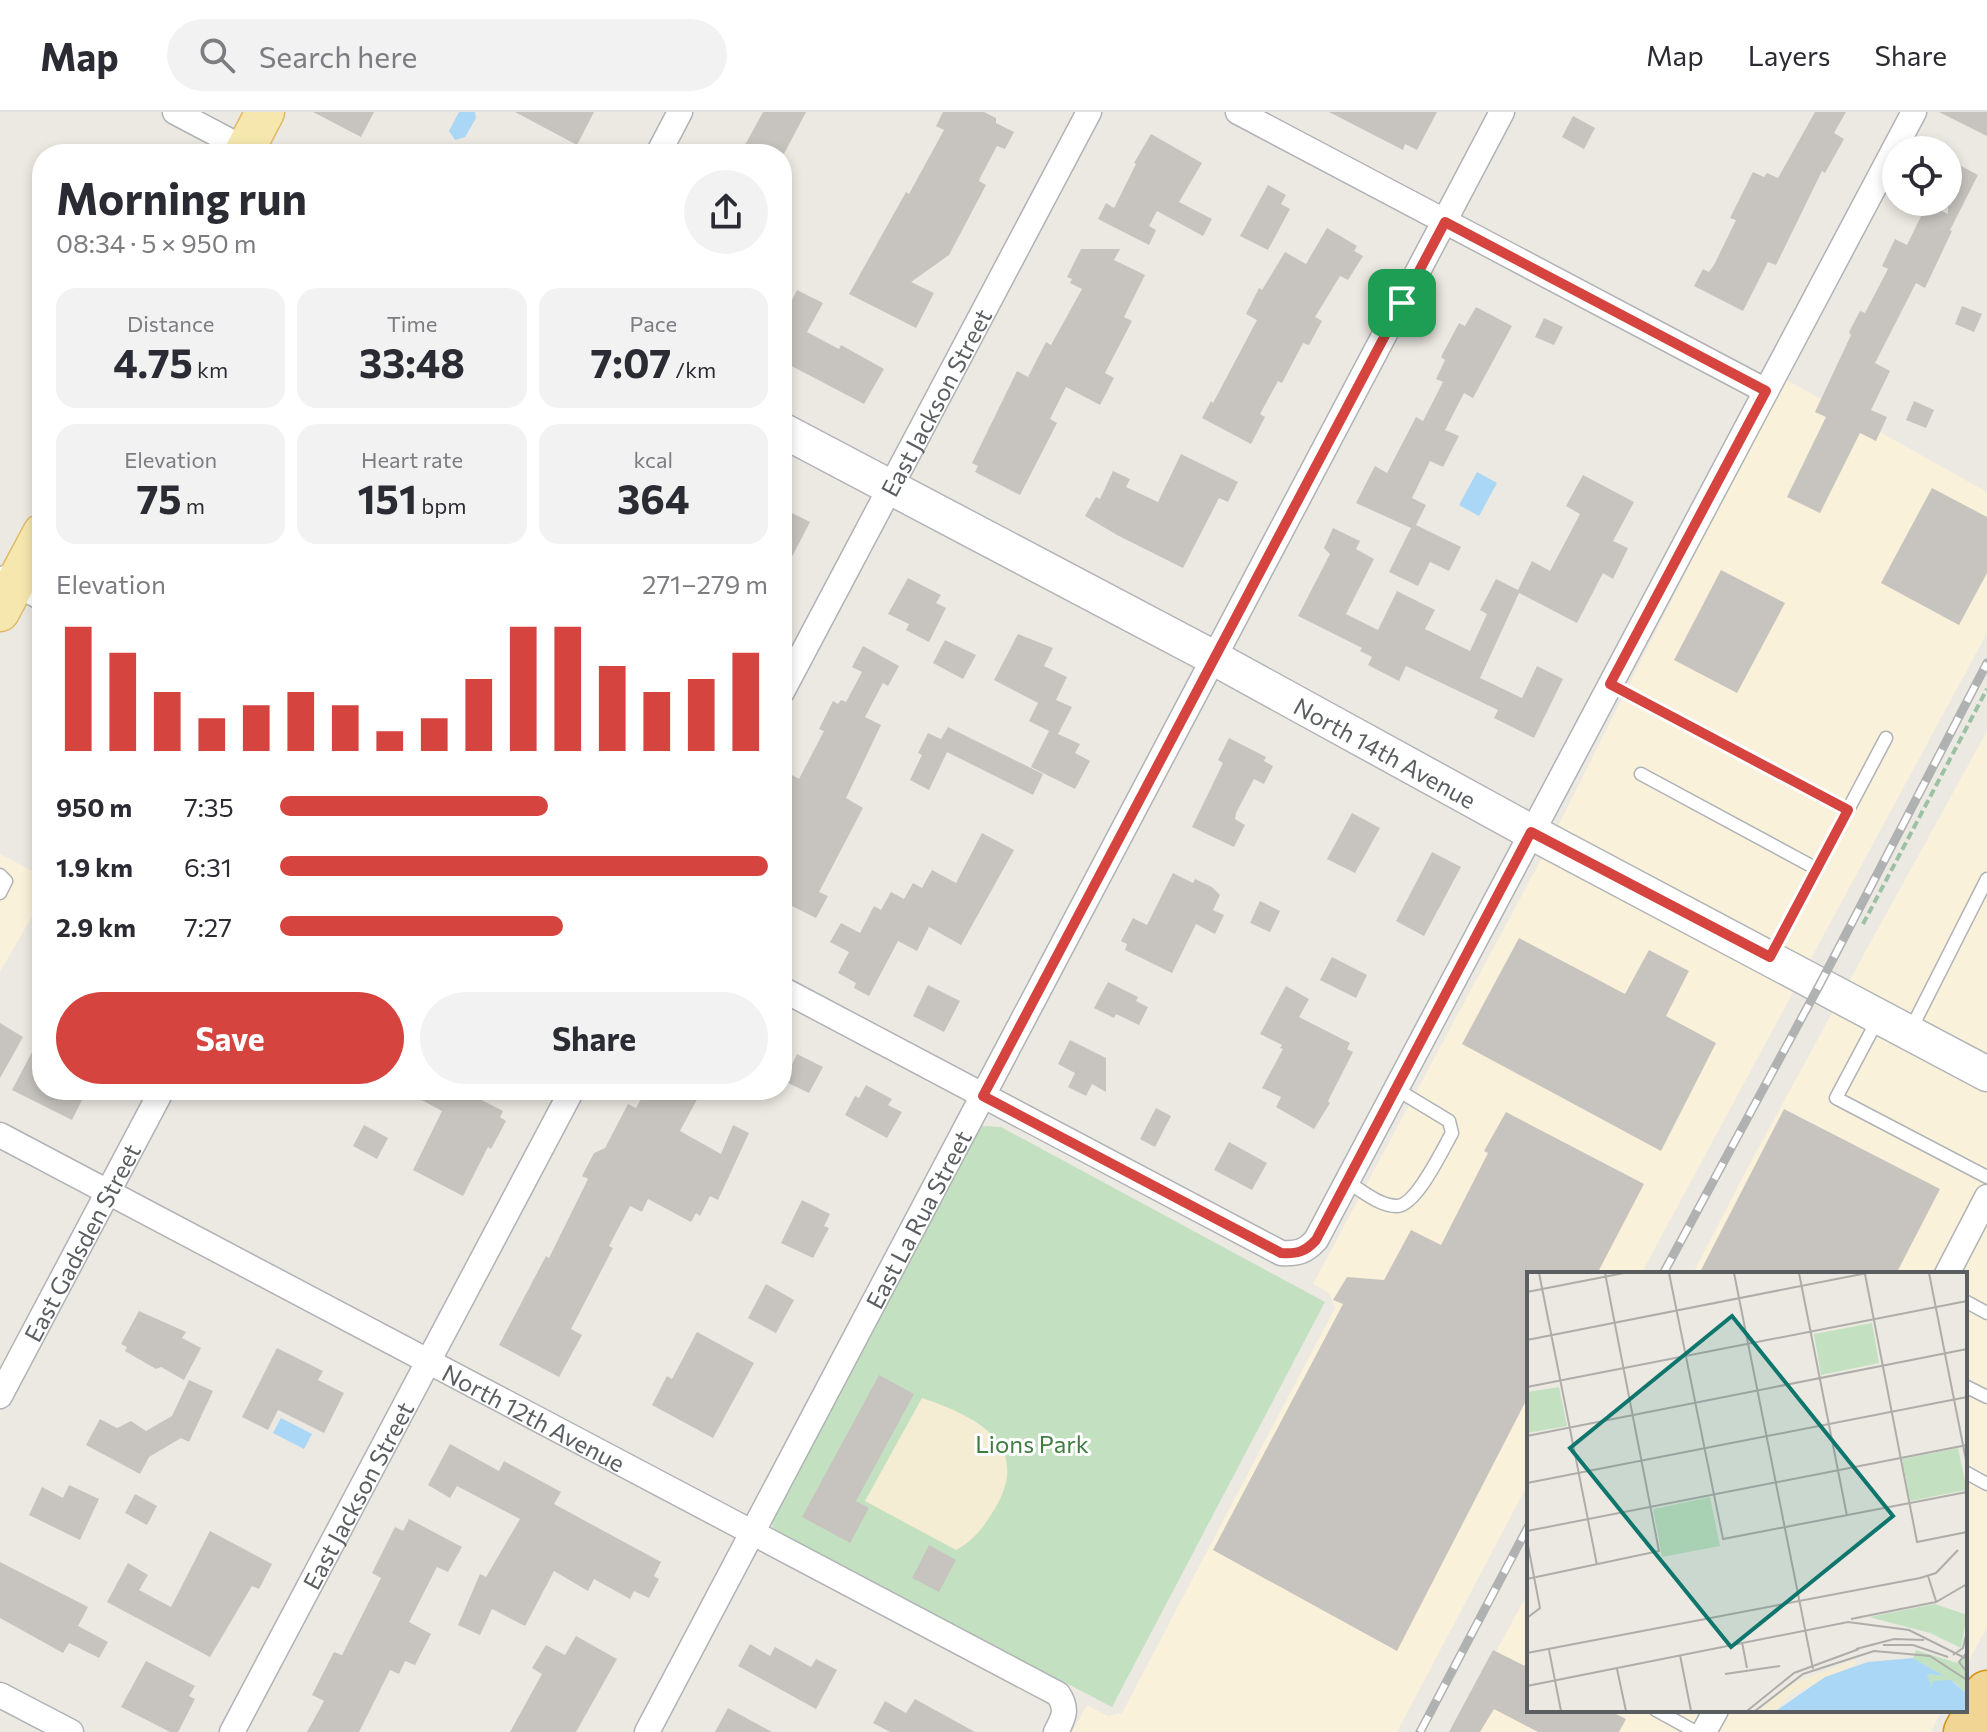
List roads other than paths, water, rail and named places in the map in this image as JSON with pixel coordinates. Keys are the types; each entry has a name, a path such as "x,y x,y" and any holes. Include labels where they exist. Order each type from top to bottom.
{"highway":[{"path":"1966,1732 1987,1693"}],"main road":[{"path":"251,144 265,112"},
{"path":"14,592 32,554"}],"street":[{"path":"175,112 233,144"},
{"path":"663,144 680,112"},
{"name":"East Jackson Street","path":"792,673 1089,112"},
{"path":"1238,112 1766,391"},
{"name":"East La Rua Street","path":"647,1732 1502,112"},
{"path":"792,994 1281,1253 1295,1254 1306,1250 1316,1240 1914,112"},
{"name":"North 14th Avenue","path":"792,435 1214,658 1531,832 1982,1068"},
{"name":"East Gadsden Street","path":"0,1396 157,1100"},
{"name":"East Jackson Street","path":"232,1732 567,1100"},
{"name":"North 12th Avenue","path":"0,1135 1058,1694 1064,1704 1065,1715 1056,1732"},
{"path":"1948,1272 1987,1197"},
{"path":"0,1695 71,1732"},
{"path":"1704,1732 1715,1712"}],"lane":[{"path":"1610,684 1848,810"},
{"path":"1770,957 1886,738"},
{"path":"1641,774 1817,869"},
{"path":"1910,1032 1987,879"},
{"path":"1879,1016 1836,1098 1987,1177"},
{"path":"1346,1181 1380,1201 1398,1206 1408,1203 1424,1183 1452,1133 1449,1121 1396,1089"},
{"path":"1967,1302 1987,1313"},
{"path":"1967,1387 1987,1397"},
{"path":"1967,1473 1987,1484"},
{"path":"1663,1712 1696,1732"}],"water":[{"path":"459,112 475,112 476,118 465,137 455,140 449,131"},
{"path":"1477,472 1497,483 1479,516 1459,505"},
{"path":"281,1418 312,1434 304,1449 273,1433"}],"railway":[{"path":"1664,1272 1820,984 1987,663"},
{"path":"1420,1732 1527,1529"}],"park label":[{"name":"Lions Park","path":"1032,1443"}]}
